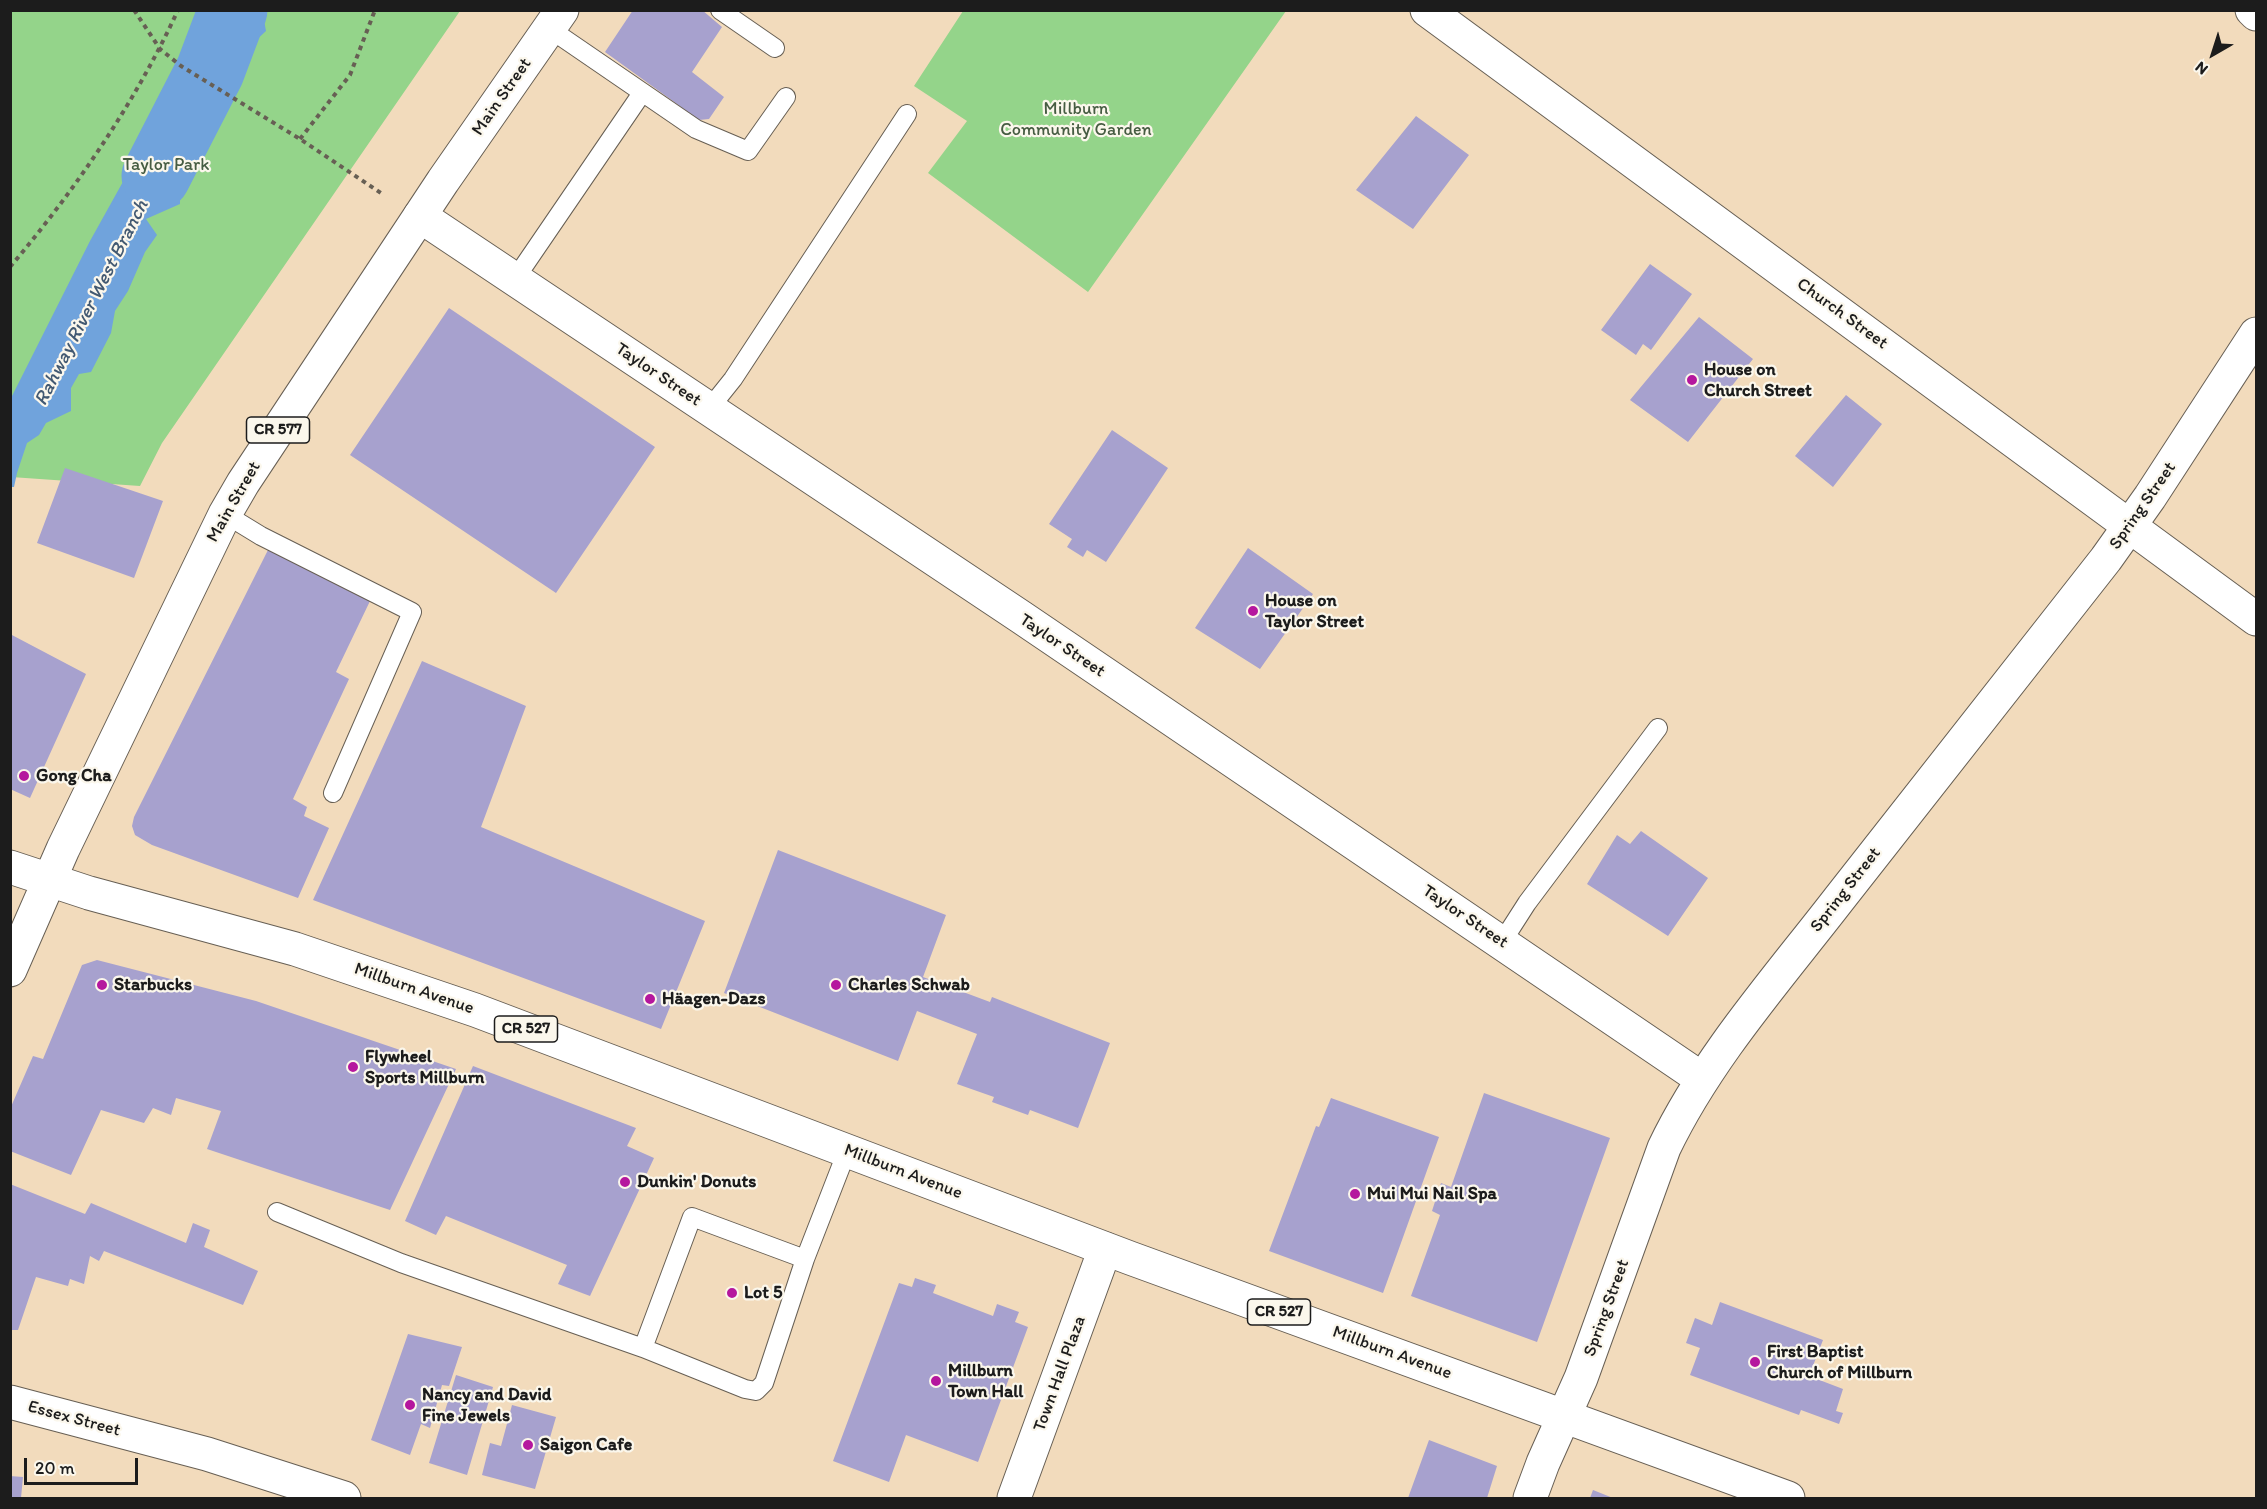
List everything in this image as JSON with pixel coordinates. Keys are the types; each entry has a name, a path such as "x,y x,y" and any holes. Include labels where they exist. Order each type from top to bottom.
{"street":[{"name":"Church Street","path":"1427,10 2256,619"},
{"path":"2252,10 2256,14"},
{"name":"Main Street","path":"10,970 48,881 225,514 420,216 556,20"},
{"name":"Taylor Street","path":"420,216 1502,942 1702,1079"},
{"name":"Spring Street","path":"1530,1498 1581,1378 1664,1148 1681,1113 1702,1079 1801,948 2106,559 2150,497 2256,334"},
{"name":"Millburn Avenue","path":"10,867 48,881 295,949 476,1010 1106,1249 1788,1498"},
{"name":"Town Hall Plaza","path":"1014,1498 1106,1249"},
{"name":"Essex Street","path":"10,1402 207,1454 344,1498"}],"lane":[{"path":"720,10 775,48"},
{"path":"556,20 642,93 696,129 748,152 786,97"},
{"path":"515,279 642,93"},
{"path":"709,409 733,379 907,114"},
{"path":"225,514 261,536 412,612 333,793"},
{"path":"1502,942 1527,903 1658,728"},
{"path":"277,1212 401,1263 643,1348 745,1389 756,1391 764,1383 805,1259 847,1150"},
{"path":"643,1348 692,1217 805,1259"}],"path":[{"path":"134,10 160,49 181,66 300,139 381,193"},
{"path":"10,267 51,219 81,178 160,49 178,10"},
{"path":"300,139 350,75 375,10"}],"green space":[{"name":"Taylor Park","path":"10,11 460,11 162,443 140,486 11,477"},
{"name":"Millburn Community Garden","path":"963,11 1286,11 1088,292 928,173 967,121 914,86"}],"water":[{"path":"214,11 265,11 263,15 266,31 252,44 249,62 241,80 227,85 210,71 192,61"},
{"path":"178,77 208,98 195,118 180,166 180,204 146,219 157,235 145,252 128,291 115,311 111,333 91,372 79,374 71,388 71,411 46,423 39,435 27,443 14,487 11,487 11,398 90,241 154,126"}],"building":[{"path":"633,10 702,10 722,27 692,72 724,97 709,119 699,120 605,52"},
{"path":"1416,116 1469,155 1413,229 1356,190"},
{"name":"House on Church Street","path":"1650,264 1692,294 1651,350 1643,344 1636,355 1601,330"},
{"path":"449,308 655,447 556,593 350,455"},
{"name":"House on Church Street","path":"1699,317 1753,359 1688,442 1630,400"},
{"path":"1846,395 1882,424 1833,487 1795,456"},
{"path":"1112,430 1168,468 1106,562 1087,550 1083,557 1067,547 1072,539 1049,524"},
{"path":"65,468 163,501 134,578 37,543"},
{"path":"269,548 370,601 336,672 349,679 293,799 307,807 304,816 329,828 298,898 152,845 135,835 132,826 134,817"},
{"name":"House on Taylor Street","path":"1248,548 1313,594 1260,669 1195,628"},
{"path":"10,634 86,674 30,798 10,789"},
{"path":"422,661 526,706 481,827 705,921 661,1029 313,900"},
{"path":"1641,831 1708,878 1668,936 1587,884 1617,835 1630,844"},
{"name":"Charles Schwab","path":"778,850 946,915 923,977 990,1002 992,997 1110,1043 1078,1128 1030,1110 1028,1115 992,1102 994,1097 957,1084 977,1034 917,1011 898,1061 724,993"},
{"path":"97,960 256,1001 456,1069 390,1210 207,1149 221,1111 176,1098 171,1115 153,1108 144,1123 101,1110 71,1175 10,1151 10,1109 33,1056 43,1059 82,965"},
{"path":"473,1066 636,1128 627,1146 654,1158 590,1296 558,1284 567,1265 446,1216 436,1235 405,1221"},
{"path":"1484,1093 1610,1138 1537,1342 1411,1296 1440,1215 1432,1211 1441,1183 1451,1187"},
{"name":"Mui Mui Nail Spa","path":"1331,1098 1439,1137 1383,1293 1269,1251 1316,1126 1319,1127"},
{"path":"10,1184 85,1214 91,1203 186,1243 193,1223 210,1230 204,1247 258,1271 243,1305 104,1251 99,1261 90,1256 84,1284 70,1279 68,1286 36,1277 18,1330 10,1330"},
{"name":"Millburn Town Hall","path":"915,1278 936,1285 933,1293 993,1316 997,1304 1019,1312 1015,1322 1028,1327 978,1462 906,1435 889,1482 833,1461 899,1283 912,1287"},
{"name":"First Baptist Church of Millburn","path":"1720,1302 1823,1340 1809,1376 1843,1389 1836,1411 1843,1413 1839,1424 1801,1410 1799,1415 1690,1375 1700,1348 1686,1343 1695,1318 1712,1325"},
{"name":"Nancy and David Fine Jewels","path":"408,1334 462,1347 449,1386 442,1385 430,1428 421,1424 410,1455 371,1440"},
{"path":"456,1375 493,1387 467,1475 429,1463"},
{"path":"512,1405 556,1417 535,1489 482,1475 490,1443 501,1446"},
{"path":"1429,1440 1497,1466 1487,1498 1408,1498"},
{"path":"10,1476 23,1477 21,1498 10,1498"},
{"path":"1593,1490 1613,1498 1590,1498"}],"waterway":[{"name":"Rahway River West Branch","path":"156,176 210,71 233,10"}],"place":[{"name":"House on Church Street","path":"1692,380"},
{"name":"House on Taylor Street","path":"1253,611"},
{"name":"Gong Cha","path":"24,776"},
{"name":"Starbucks","path":"102,985"},
{"name":"Charles Schwab","path":"836,985"},
{"name":"Häagen-Dazs","path":"650,999"},
{"name":"Flywheel Sports Millburn","path":"353,1067"},
{"name":"Dunkin' Donuts","path":"625,1182"},
{"name":"Mui Mui Nail Spa","path":"1355,1194"},
{"name":"Lot 5","path":"732,1293"},
{"name":"First Baptist Church of Millburn","path":"1755,1362"},
{"name":"Millburn Town Hall","path":"936,1381"},
{"name":"Nancy and David Fine Jewels","path":"410,1405"},
{"name":"Saigon Cafe","path":"528,1445"}]}
